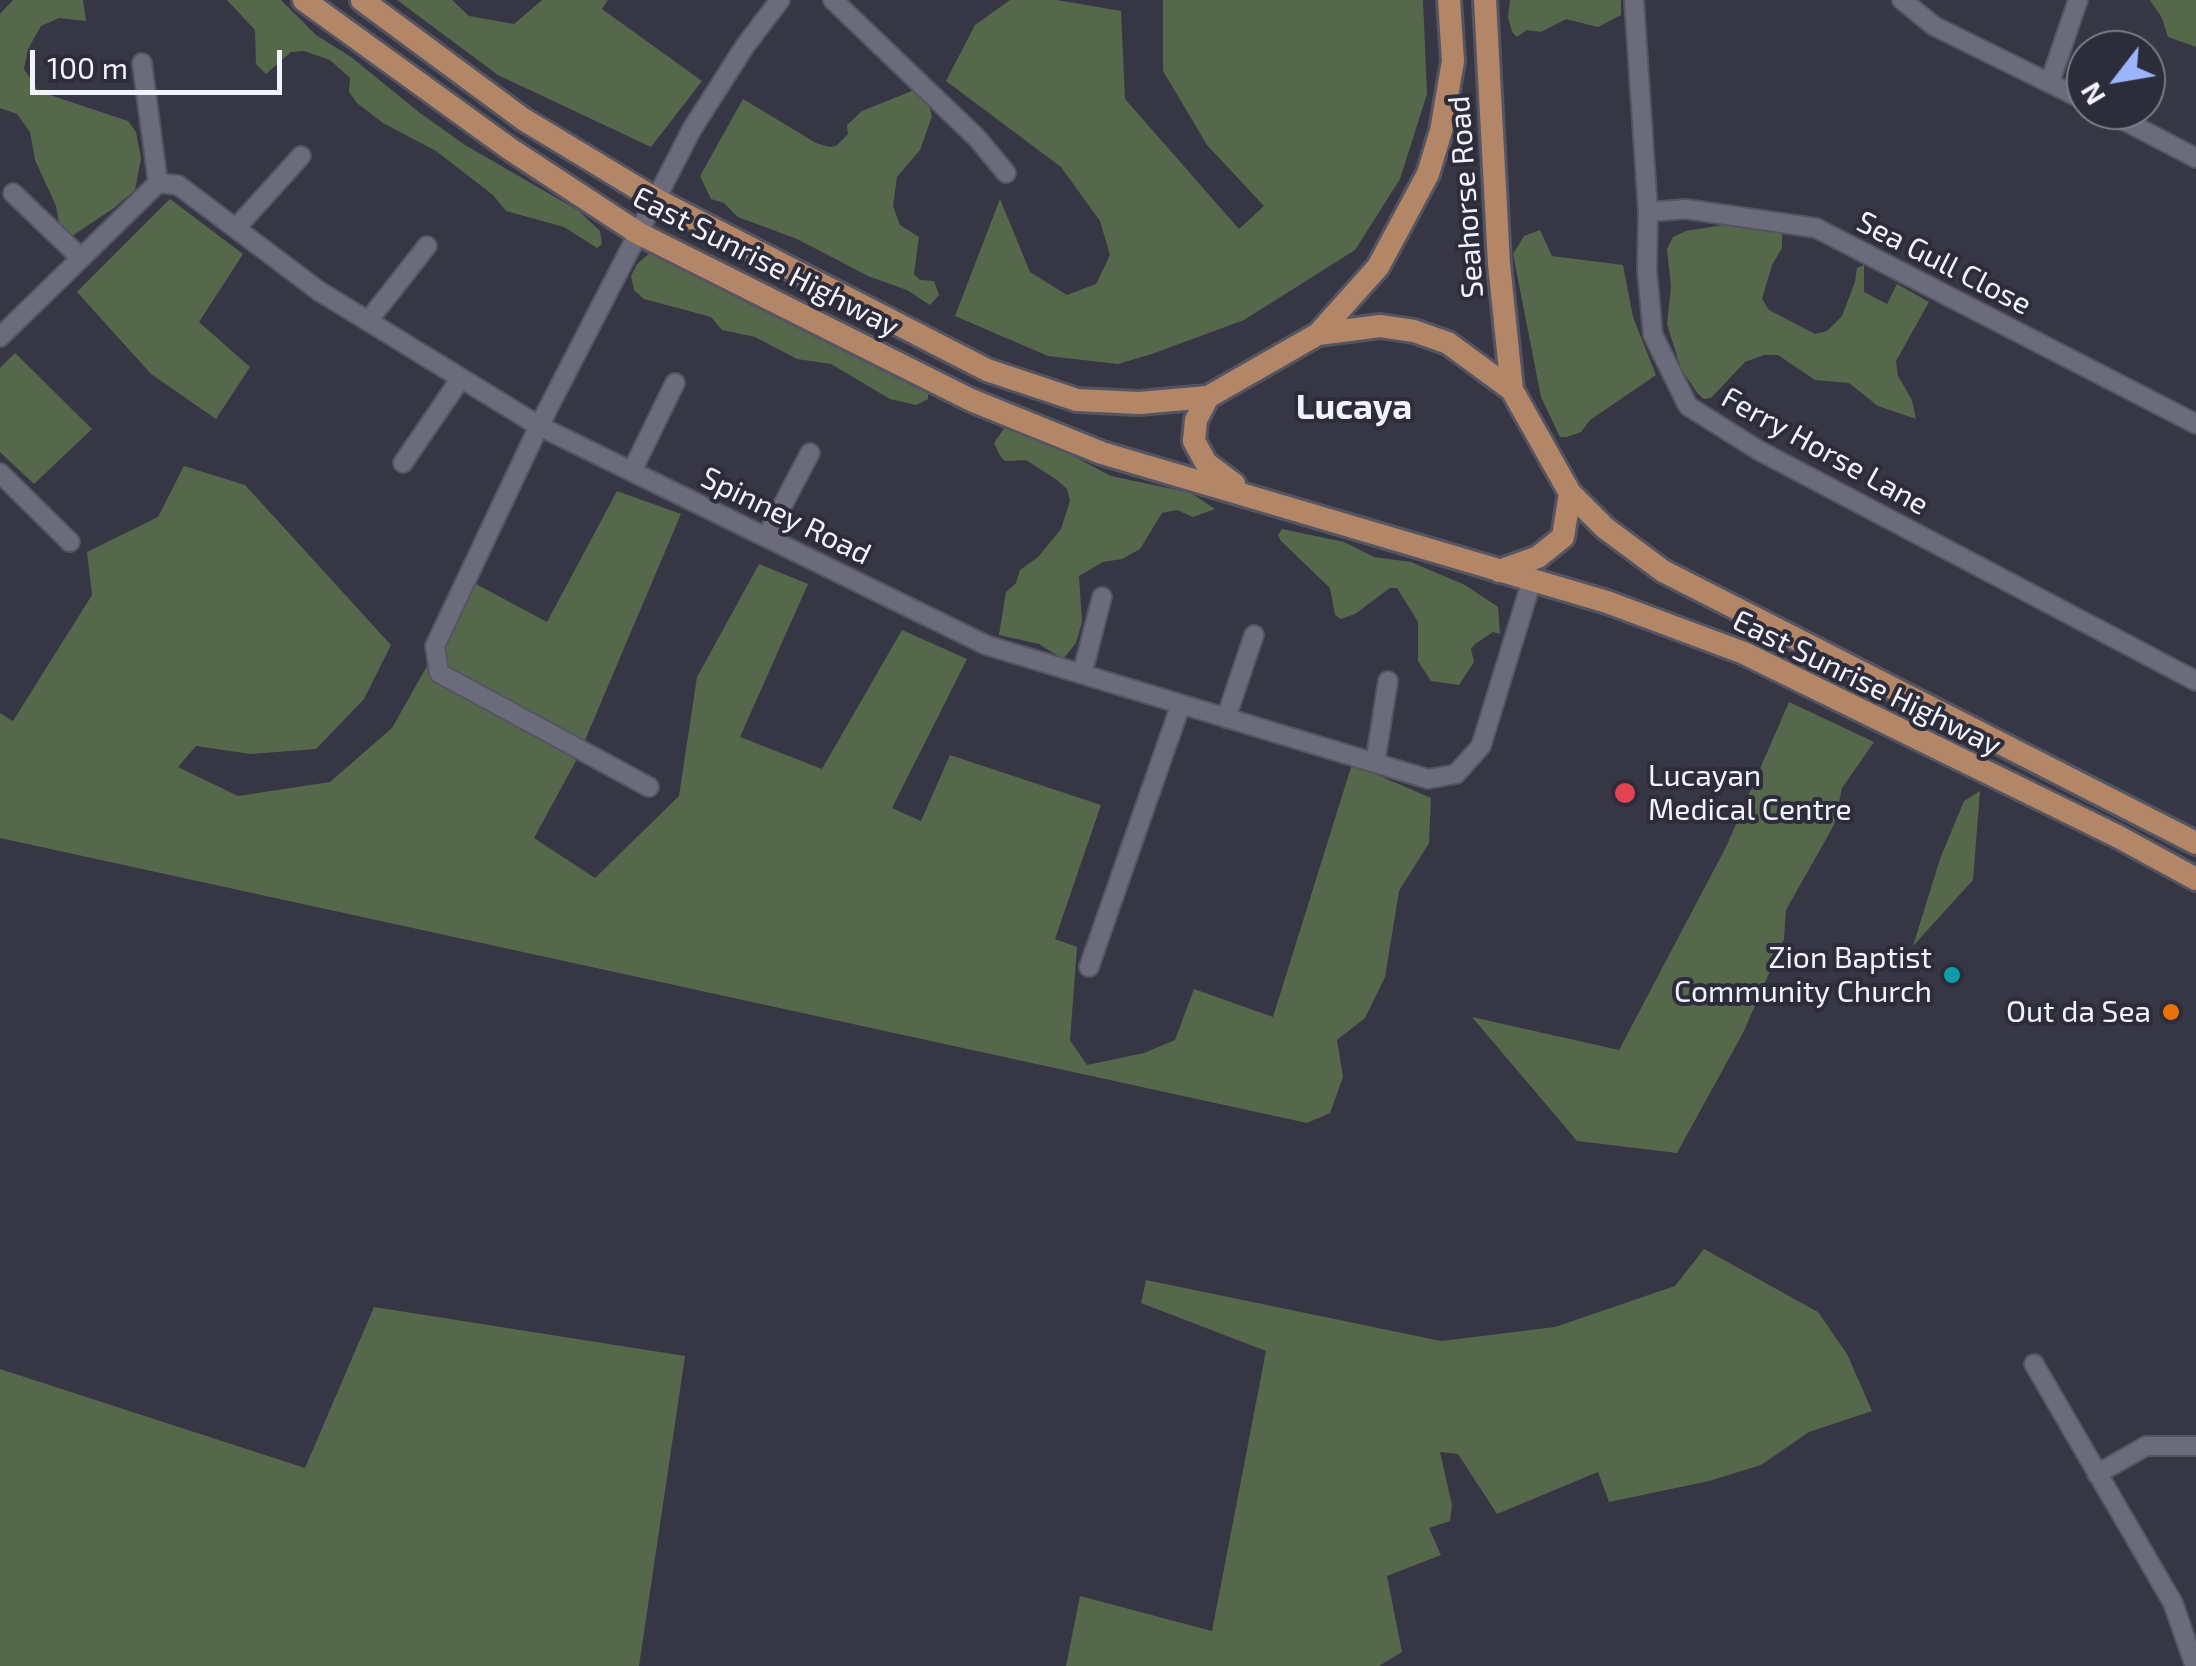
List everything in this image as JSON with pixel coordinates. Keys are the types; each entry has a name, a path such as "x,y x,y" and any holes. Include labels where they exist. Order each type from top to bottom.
{"main road":[{"name":"East Sunrise Highway","path":"304,0 510,149 638,233 971,400 1102,453 1607,602 1744,653 2196,878"},
{"name":"East Sunrise Highway","path":"362,0 523,119 657,200 987,370 1078,400 1139,404 1208,397"},
{"name":"Seahorse Road","path":"1318,334 1378,267 1428,174 1441,130 1452,60 1449,0"},
{"name":"Seahorse Road","path":"1485,0 1499,264 1512,390"},
{"path":"1244,492 1206,462 1194,442 1196,420 1208,397 1318,334 1380,326 1414,331 1448,343 1512,390"},
{"name":"East Sunrise Highway","path":"1512,390 1570,493 1605,528 1662,571 2196,843"},
{"path":"1499,570 1538,558 1563,536 1570,493"}],"street":[{"path":"648,787 439,673 435,646 539,426 692,128 744,46 780,0"},
{"path":"832,0 977,138 1006,173"},
{"name":"Ferry Horse Lane","path":"1634,0 1648,212 1646,272 1654,335 1688,406 1775,458 2196,681"},
{"path":"1902,0 1934,26 2066,90"},
{"path":"2050,82 2078,0"},
{"path":"0,337 158,183 142,63"},
{"path":"2142,130 2196,158"},
{"path":"236,228 301,156"},
{"name":"Spinney Road","path":"158,183 178,185 318,291 539,426 986,645 1428,779 1456,774 1481,746 1532,580"},
{"path":"13,193 81,258"},
{"name":"Sea Gull Close","path":"1648,212 1686,208 1816,228 2196,424"},
{"path":"368,321 427,246"},
{"path":"403,463 461,378"},
{"path":"632,471 675,384"},
{"path":"766,536 810,453"},
{"path":"0,473 70,542"},
{"path":"1082,674 1102,597"},
{"path":"1226,718 1254,635"},
{"path":"1375,763 1388,681"},
{"path":"1088,967 1181,704"},
{"path":"2034,1364 2173,1603 2195,1666"},
{"path":"2097,1474 2146,1446 2196,1446"}],"green space":[{"path":"13,0 83,0 86,21 59,18 41,26 28,49 24,69 38,91 128,121 136,132 141,158 135,190 66,240 35,160 30,132 17,114 0,108 0,14"},
{"path":"227,0 281,0 316,35 351,57 465,145 579,211 600,231 602,244 597,248 564,227 506,211 493,195 436,151 383,123 357,103 349,92 350,78 330,60 304,51 291,52 266,74 256,64 255,30"},
{"path":"397,0 452,0 469,16 514,24 542,0 608,0 602,9 702,81 651,147 498,75"},
{"path":"1010,0 1057,0 1121,11 1125,99 1239,229 1264,206 1207,145 1163,71 1163,0 1423,0 1427,94 1400,179 1355,250 1244,320 1152,354 1118,364 1048,356 955,316 1000,199 1030,272 1067,295 1096,284 1110,255 1100,221 1061,167 946,81 975,25"},
{"path":"1510,0 1621,0 1621,15 1598,27 1566,19 1541,32 1527,30 1517,37 1508,17"},
{"path":"2150,0 2196,0 2196,47 2168,37"},
{"path":"912,91 926,95 932,116 920,150 897,177 893,206 900,225 919,237 914,274 920,280 934,281 939,295 930,305 907,290 868,276 797,239 738,217 724,203 711,199 700,176 743,99 816,143 830,147 848,134 847,125 862,111"},
{"path":"170,199 243,254 199,322 250,367 216,419 151,374 77,292"},
{"path":"1729,224 1782,231 1782,248 1772,265 1762,299 1769,310 1815,334 1827,331 1842,316 1857,268 1864,265 1864,292 1887,304 1897,284 1929,302 1896,361 1916,419 1878,406 1849,383 1815,380 1778,355 1745,362 1711,398 1704,399 1698,394 1681,369 1667,324 1671,286 1667,249 1673,237 1686,231"},
{"path":"1540,230 1552,256 1623,265 1633,317 1656,375 1590,420 1581,432 1567,437 1560,437 1541,397 1513,254 1524,236"},
{"path":"652,251 753,306 917,384 928,392 928,399 916,405 890,399 831,364 797,359 755,337 722,330 711,317 644,299 634,290 631,276 637,264"},
{"path":"15,353 92,429 34,484 0,452 0,368"},
{"path":"1005,427 1018,427 1111,476 1191,493 1215,509 1193,517 1177,510 1162,513 1140,549 1122,559 1103,562 1079,576 1082,622 1076,643 1063,659 1039,644 999,635 1006,592 1016,583 1020,570 1038,557 1061,529 1070,501 1067,489 1026,460 1005,461 1000,456 994,443"},
{"path":"184,466 245,485 391,645 364,699 316,749 251,754 196,746 178,767 238,796 330,782 392,728 474,583 547,622 617,491 681,514 577,759 534,838 595,878 679,796 697,677 759,564 808,584 740,737 822,769 902,630 967,659 892,808 921,821 950,755 1101,805 1055,939 1077,947 1070,1040 1087,1065 1144,1053 1175,1040 1194,989 1273,1017 1352,764 1431,798 1429,843 1399,891 1385,977 1365,1018 1337,1040 1343,1077 1330,1113 1307,1123 0,838 0,713 13,721 92,595 87,552 158,517"},
{"path":"1282,529 1344,542 1374,557 1411,562 1465,585 1498,607 1500,634 1493,632 1475,644 1471,649 1474,662 1459,685 1431,681 1418,661 1418,622 1397,588 1390,588 1355,614 1341,619 1335,615 1330,588 1281,541 1278,535"},
{"path":"1789,702 1874,742 1842,788 1834,825 1786,910 1784,939 1743,1033 1677,1153 1577,1141 1472,1017 1619,1050 1726,847"},
{"path":"1980,791 1973,880 1913,946 1940,859 1964,801"},
{"path":"1704,1249 1818,1312 1847,1354 1872,1411 1809,1432 1761,1465 1709,1481 1609,1502 1598,1472 1497,1514 1458,1454 1440,1452 1452,1505 1450,1521 1429,1528 1441,1555 1387,1576 1402,1652 1379,1666 1066,1666 1080,1596 1212,1631 1266,1351 1141,1303 1146,1280 1441,1341 1555,1327 1675,1286"},
{"path":"374,1307 685,1356 639,1666 0,1666 0,1369 305,1468"}],"place":[{"name":"Lucayan Medical Centre","path":"1625,793"},
{"name":"Zion Baptist Community Church","path":"1952,975"},
{"name":"Out da Sea","path":"2171,1012"}],"district":[{"name":"Lucaya","path":"1354,407"}]}
